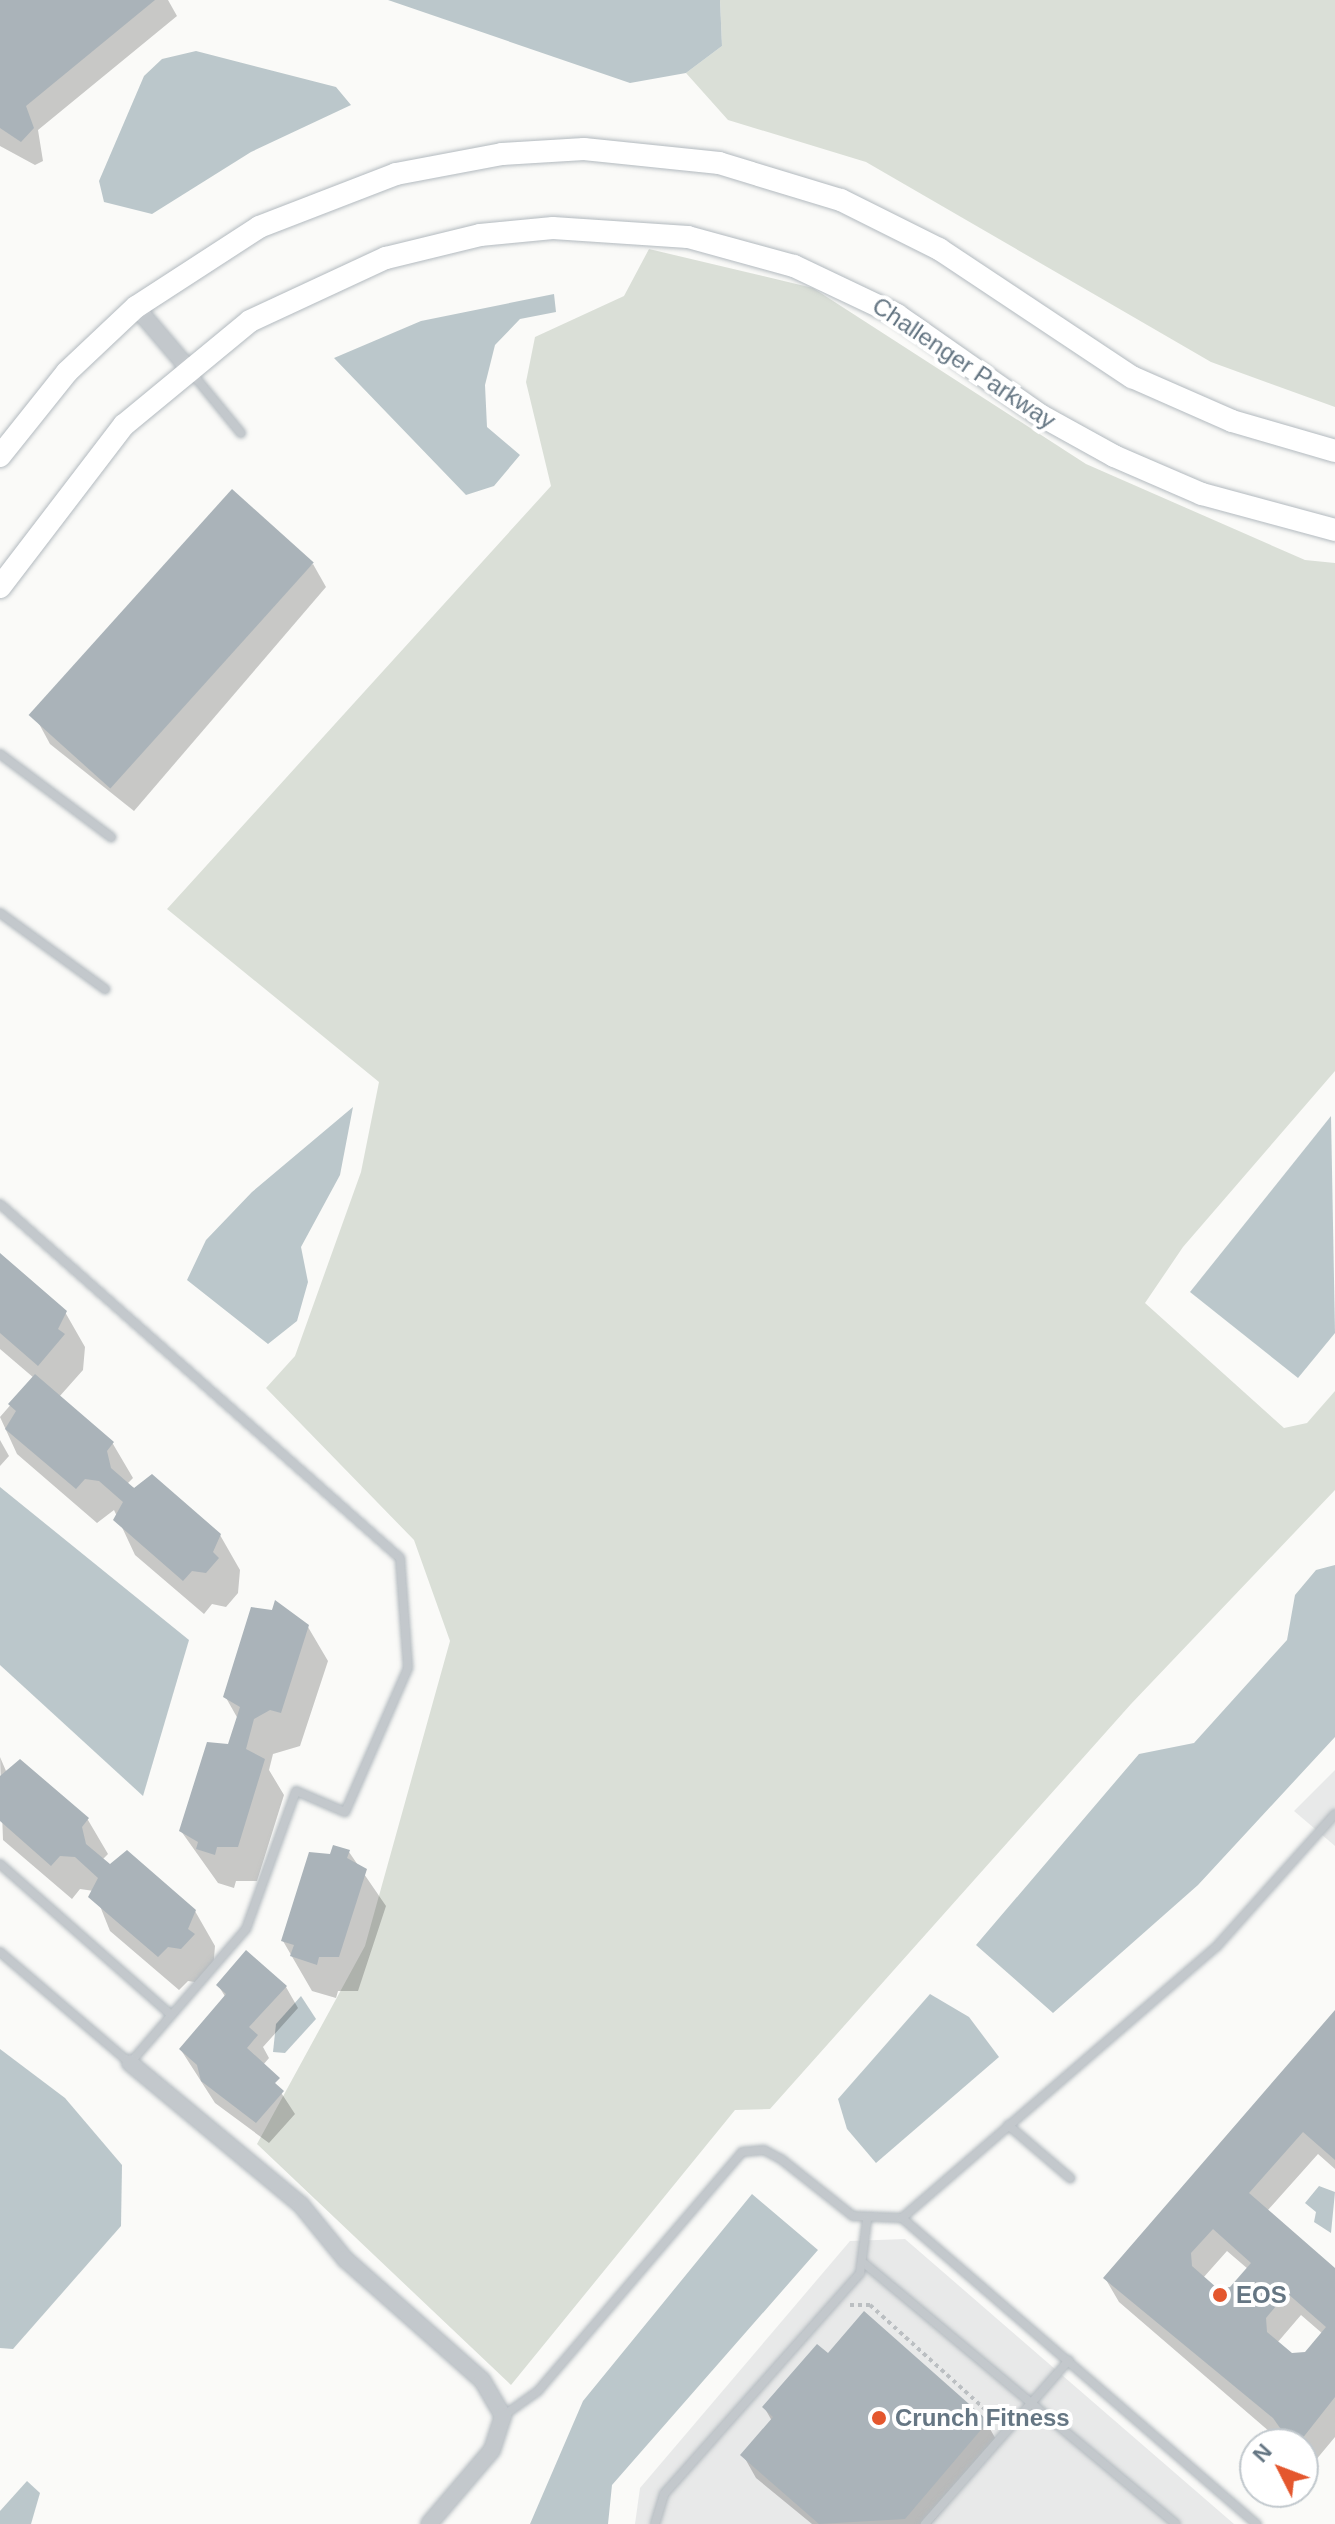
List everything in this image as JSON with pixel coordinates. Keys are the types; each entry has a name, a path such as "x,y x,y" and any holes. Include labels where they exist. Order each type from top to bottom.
{"main road":[{"path":"0,456 67,372 136,307 259,227 396,174 534,151 675,156 764,174 850,204 939,249 1141,382 1232,421 1335,451"},
{"name":"Challenger Parkway","path":"0,587 99,453 187,367 298,294 419,248 544,228 661,232 760,254 829,280 1114,456 1220,500 1335,530"}],"street":[{"path":"136,307 187,367"},
{"path":"130,2063 301,2205 345,2259 482,2380 503,2416 492,2450 429,2524"}],"lane":[{"path":"187,367 241,433"},
{"path":"0,754 111,837"},
{"path":"0,913 105,989"},
{"path":"0,1204 400,1558 408,1668 345,1812 296,1791 246,1929 130,2063 0,1952"},
{"path":"503,2416 538,2391 742,2152 764,2150 781,2159 835,2206 867,2220 902,2218 1217,1946 1333,1821"},
{"path":"0,1864 171,2015"},
{"path":"1008,2125 1070,2178"},
{"path":"902,2218 1257,2524"},
{"path":"655,2524 664,2494 865,2264 867,2220"},
{"path":"865,2264 1013,2391 1033,2399 1175,2524"},
{"path":"925,2524 1069,2360"}],"path":[{"path":"842,2305 870,2305 1000,2417 989,2429"}],"shaded area":[{"path":"388,0 720,0 722,46 686,73 630,83"},
{"path":"720,0 1335,0 1335,407 1211,362 866,162 728,120 686,73 722,46"},
{"path":"196,51 336,87 351,105 251,152 152,214 104,202 99,181 144,76 162,59"},
{"path":"649,249 813,288 1086,464 1305,560 1335,563 1335,1071 1183,1247 1145,1303 1284,1428 1307,1423 1335,1391 1335,1490 1131,1704 770,2109 735,2110 511,2385 257,2144 365,1946 450,1641 414,1540 266,1388 295,1356 361,1172 379,1082 167,909 551,486 526,382 535,337 624,296"},
{"path":"554,294 556,312 520,319 495,345 485,385 487,427 520,455 494,486 466,495 334,358 421,321"},
{"path":"353,1107 340,1175 301,1247 308,1282 297,1321 268,1344 187,1280 206,1240 252,1192"},
{"path":"1331,1116 1335,1333 1298,1378 1190,1292"},
{"path":"0,1487 189,1640 143,1796 0,1665"},
{"path":"1335,1565 1335,1737 1198,1885 1053,2013 976,1945 1139,1754 1194,1743 1287,1640 1295,1595 1316,1570"},
{"path":"1335,1770 1335,1846 1294,1811"},
{"path":"930,1994 969,2017 999,2057 876,2163 847,2129 838,2099"},
{"path":"301,1996 316,2019 285,2053 273,2052 276,2024"},
{"path":"0,2049 65,2098 122,2165 121,2226 13,2349 0,2348"},
{"path":"1319,2186 1335,2192 1331,2233 1314,2222 1316,2212 1305,2203"},
{"path":"752,2194 818,2250 612,2485 608,2524 530,2524 583,2401"},
{"path":"905,2239 1234,2524 635,2524 640,2488 850,2241"},
{"path":"27,2481 40,2493 31,2524 0,2524 0,2511"}],"building":[{"path":"0,0 155,0 26,106 34,128 21,142 0,128"},
{"path":"232,489 314,563 110,789 29,715"},
{"path":"0,1253 67,1311 58,1329 65,1334 38,1366 0,1333"},
{"path":"35,1374 114,1442 107,1451 111,1468 134,1488 152,1474 221,1534 213,1552 219,1558 206,1573 192,1571 183,1581 113,1520 123,1502 99,1481 85,1479 76,1489 5,1429 16,1411 8,1404"},
{"path":"275,1600 309,1625 281,1713 270,1710 254,1719 246,1749 265,1759 238,1847 217,1847 215,1855 196,1849 198,1842 179,1831 207,1742 228,1744 240,1707 223,1697 251,1607 272,1610"},
{"path":"20,1759 89,1818 82,1827 86,1844 110,1864 127,1850 196,1910 188,1929 195,1934 181,1949 168,1947 158,1957 88,1897 98,1878 75,1857 60,1856 51,1866 0,1821 0,1776"},
{"path":"333,1845 350,1850 347,1858 367,1869 339,1957 319,1957 317,1965 290,1956 294,1945 281,1941 309,1852 330,1854"},
{"path":"246,1950 287,1986 249,2027 258,2035 247,2048 280,2078 275,2083 284,2091 256,2123 201,2081 197,2065 179,2049 226,1994 216,1985"},
{"name":"EOS","path":"1335,2010 1335,2160 1303,2132 1249,2193 1335,2268 1335,2397 1311,2428 1280,2428 1273,2418 1103,2278","holes":["1213,2229 1251,2263 1230,2287 1217,2288 1192,2266 1191,2253","1287,2293 1326,2327 1305,2352 1292,2353 1267,2332 1266,2318"]},
{"name":"Crunch Fitness","path":"864,2311 986,2419 985,2425 905,2519 819,2524 740,2455 773,2417 762,2407 817,2344 828,2353"}],"place":[{"name":"EOS","path":"1220,2295"},
{"name":"Crunch Fitness","path":"879,2418"}]}
